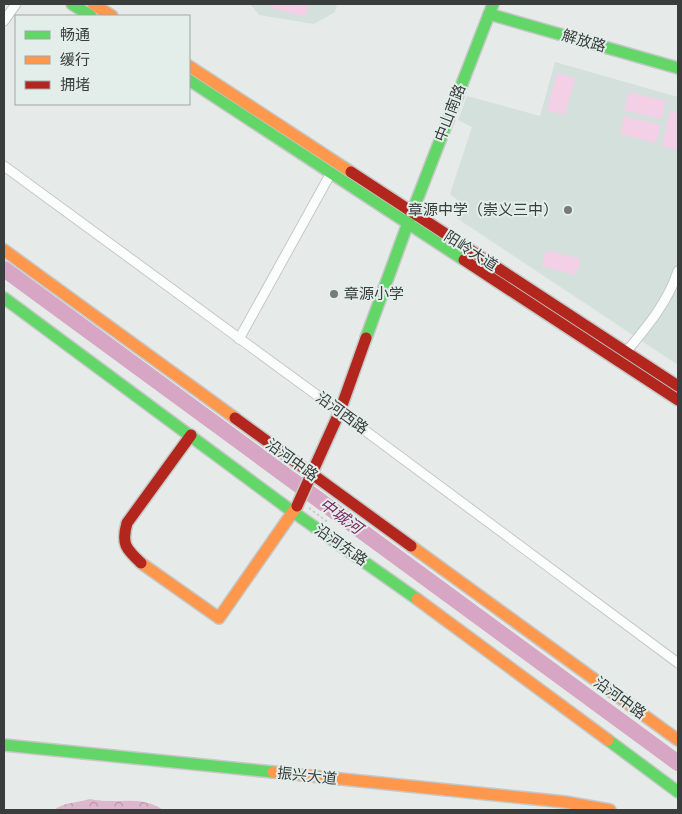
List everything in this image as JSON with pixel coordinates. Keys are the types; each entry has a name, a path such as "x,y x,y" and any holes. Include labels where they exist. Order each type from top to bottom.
{"street":[{"path":"4,21 16,4"},
{"path":"72,4 89,15"},
{"path":"93,4 110,15"},
{"name":"解放路","path":"491,9 678,68"},
{"name":"中山南路","path":"191,435 127,523 124,534 125,546 144,566 219,618 297,507 340,411 412,212 491,9"},
{"name":"阳岭大道","path":"190,67 678,386"},
{"name":"阳岭大道","path":"190,81 678,400"},
{"name":"沿河西路","path":"4,166 340,411 678,663"},
{"path":"239,339 331,173"},
{"name":"沿河中路","path":"4,250 310,478 678,740"},
{"path":"626,352 662,306 674,285 678,271"},
{"name":"沿河东路","path":"4,298 191,435 297,507 429,608 678,792"},
{"name":"振兴大道","path":"4,745 565,802 610,810"},
{"name":"振兴大道","path":"4,750 572,810"}],"shaded area":[{"path":"250,4 337,4 335,12 314,24 259,15"},
{"path":"271,4 309,4 305,17 270,8"},
{"name":"章源中学（崇义三中）","path":"555,62 678,97 678,365 455,217 461,203 450,194 472,127 458,120 467,96 540,116"},
{"path":"557,73 575,78 565,115 547,110"},
{"path":"629,92 666,101 661,119 624,110"},
{"path":"670,110 678,112 678,150 662,146"},
{"path":"624,116 661,125 656,143 620,134"},
{"path":"546,250 581,259 576,275 542,266"}],"green space":[{"path":"90,799 99,801 146,802 163,810 54,810 66,804"}],"waterway":[{"name":"中城河","path":"4,269 678,763"}],"traffic: fast":[{"path":"72,4 89,15"},
{"path":"366,338 408,223 493,4"},
{"path":"489,14 678,68"},
{"path":"190,81 464,260"},
{"path":"4,298 289,509 417,599"},
{"path":"608,740 678,792"},
{"path":"4,745 273,772"}],"traffic: slow":[{"path":"93,4 110,15"},
{"path":"190,67 351,172"},
{"path":"4,250 235,418"},
{"path":"141,563 219,618 297,506"},
{"path":"411,546 678,740"},
{"path":"417,599 608,740"},
{"path":"273,772 565,802 610,810"}],"traffic: jam":[{"path":"351,172 678,386"},
{"path":"464,260 678,400"},
{"path":"297,506 340,411 366,338"},
{"path":"235,418 411,546"},
{"path":"141,563 126,546 125,530 127,523 191,435"}],"place":[{"name":"章源中学（崇义三中）","path":"568,210"},
{"name":"章源小学","path":"334,294"}]}
